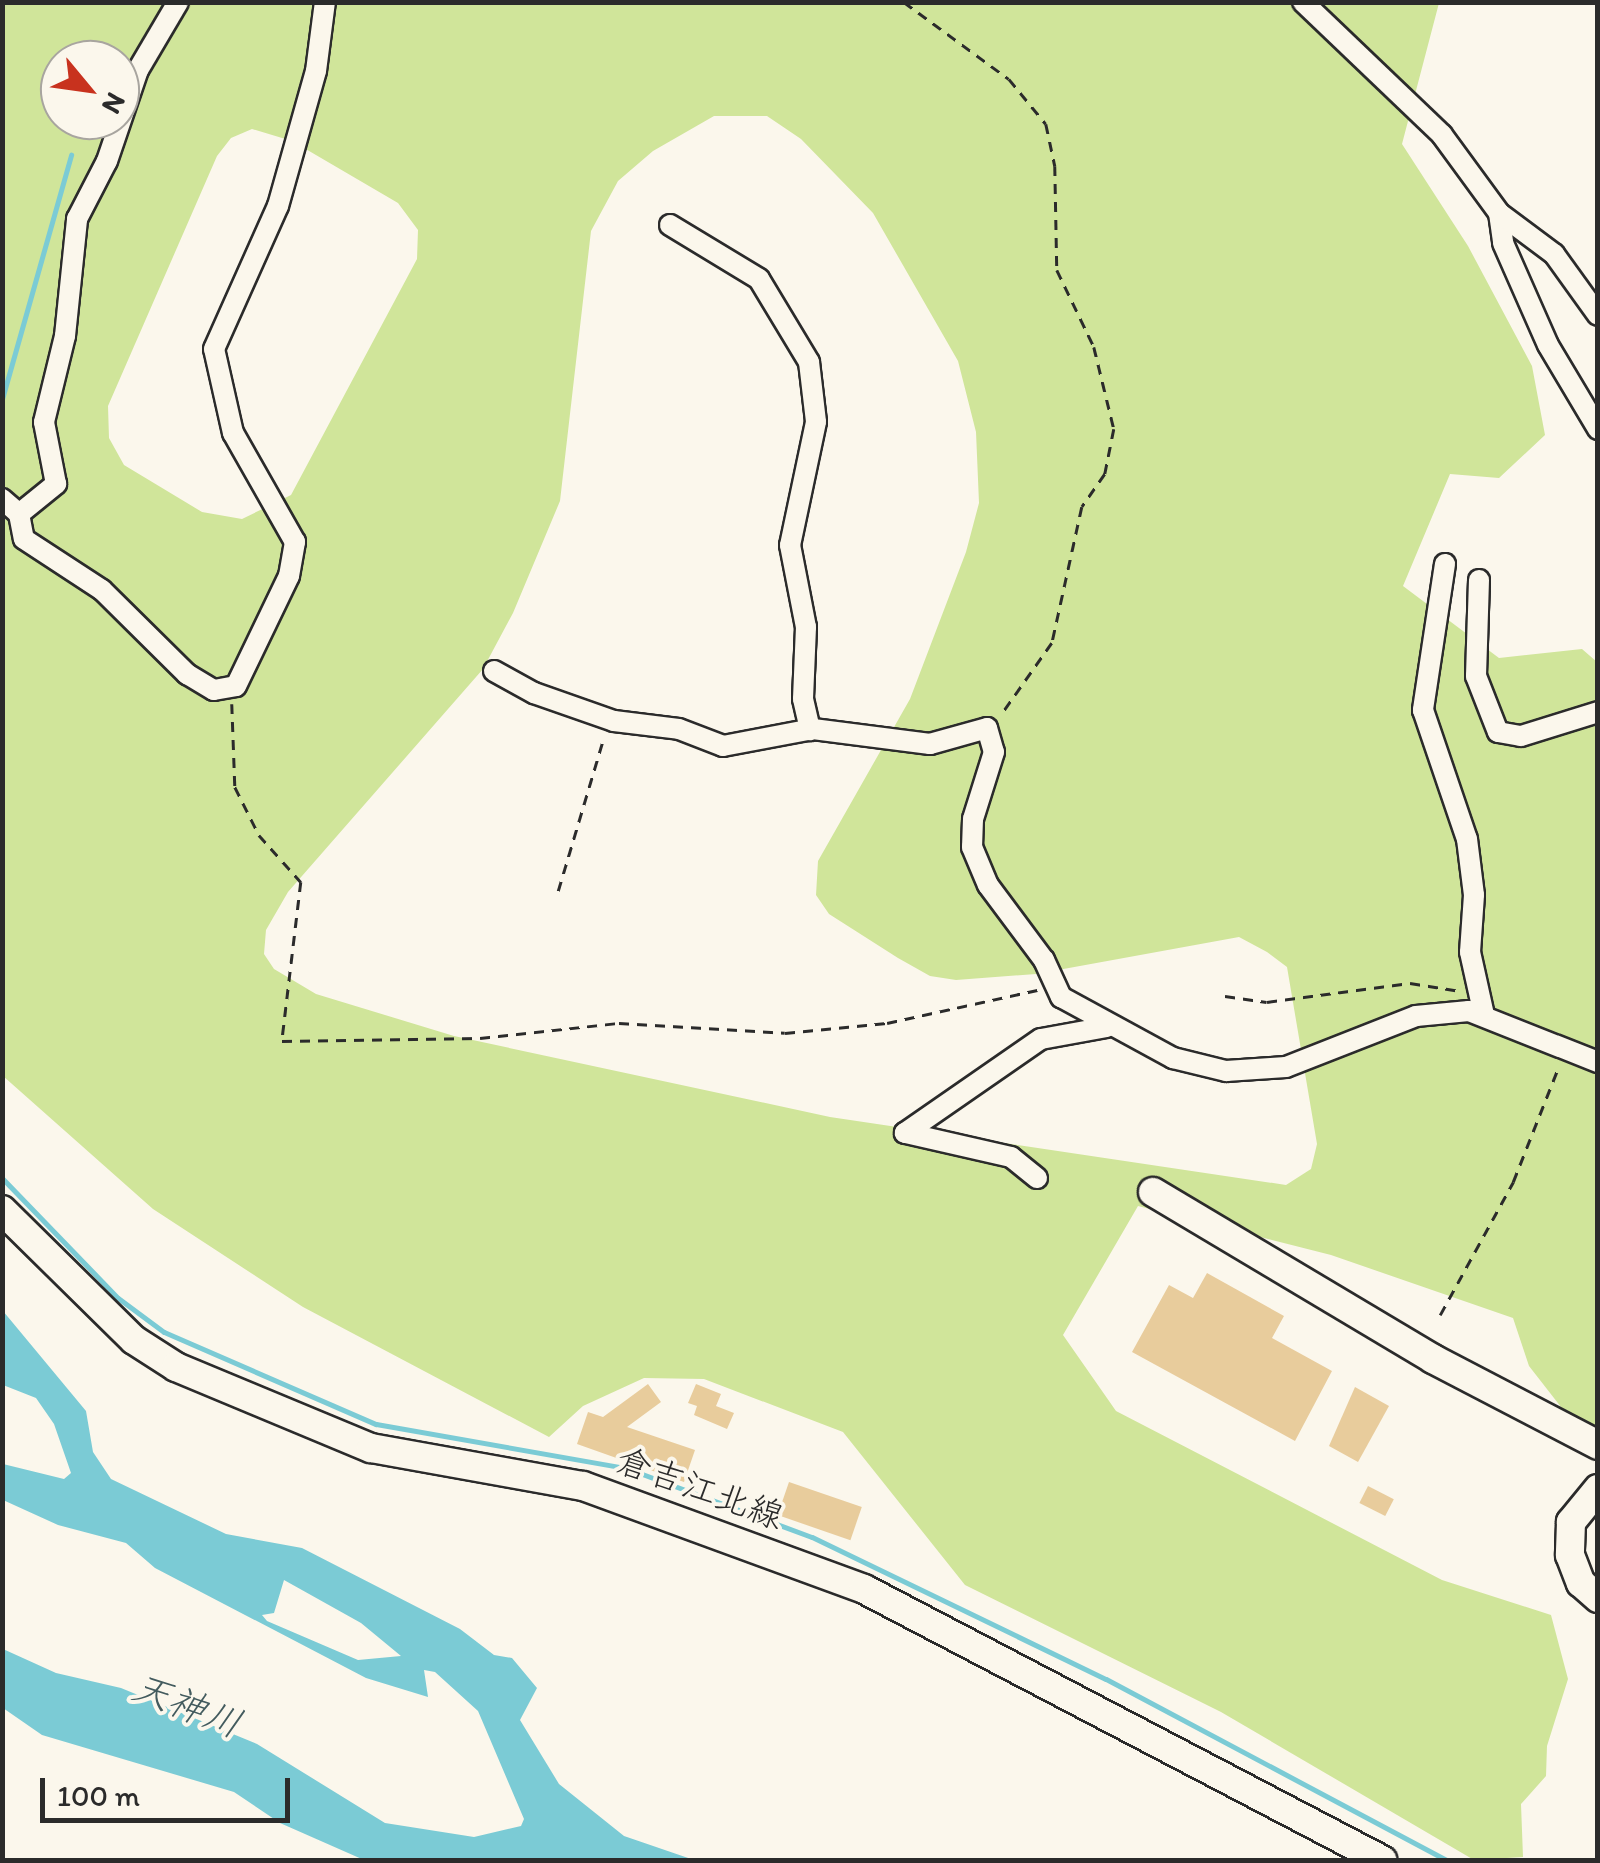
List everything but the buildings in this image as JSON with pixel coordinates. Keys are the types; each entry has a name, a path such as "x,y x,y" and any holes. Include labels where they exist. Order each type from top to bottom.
{"main road":[{"path":"1153,1192 1433,1360 1598,1445"},
{"name":"倉吉江北線","path":"2,1210 134,1340 176,1367 371,1448 583,1486 864,1589 1382,1860"},
{"path":"1598,1489 1571,1522 1570,1555 1581,1583 1598,1598"}],"street":[{"path":"19,514 56,484 44,422 65,336 76,219 108,161 138,70 178,2"},
{"path":"2,499 19,514 24,539 102,590 187,674 214,690 232,687 263,640 295,542 234,432 214,349 278,206 316,70 325,2"},
{"path":"1303,2 1442,135 1499,213 1554,254 1598,316"},
{"path":"1499,213 1503,243 1548,346 1598,429"},
{"path":"670,224 759,279 810,362 816,422 790,545 806,627 803,699 810,730"},
{"path":"1446,564 1423,710 1467,839 1474,895 1470,952 1484,1011"},
{"path":"1479,580 1476,676 1498,732 1521,736 1598,712"},
{"path":"494,671 609,719 679,729 724,746 810,730 930,744 979,727 992,732 994,752 973,819 978,866 1044,960 1062,998 1109,1026 1199,1066 1254,1070 1286,1067 1416,1016 1484,1011 1565,1051 1598,1062"},
{"path":"1037,1178 1011,1157 905,1133 1041,1039 1109,1026"}],"path":[{"path":"818,2 826,2"},
{"path":"904,2 1010,79 1046,124 1055,166 1057,270 1094,347 1114,429 1105,474 1082,507 1052,643 992,732"},
{"path":"232,687 236,787 259,836 301,882 282,1041 480,1038 618,1024 785,1033 888,1024 1052,986"},
{"path":"558,891 609,719"},
{"path":"1225,996 1268,1002 1410,983 1452,987 1484,1011"},
{"path":"1440,1314 1513,1182 1565,1051"}],"green space":[{"path":"2,3 1439,3 1402,144 1468,246 1532,366 1545,435 1499,478 1450,474 1403,586 1499,658 1582,649 1597,662 1597,1433 1575,1425 1529,1366 1513,1318 1331,1255 1138,1206 1063,1335 1116,1411 1442,1580 1551,1615 1568,1679 1547,1746 1546,1776 1521,1804 1523,1857 1474,1860 1221,1712 965,1585 843,1432 704,1379 644,1378 583,1406 549,1437 303,1307 153,1209 3,1076","holes":["714,116 767,116 801,139 873,213 958,361 976,432 979,503 966,552 910,699 818,861 816,895 829,914 898,958 930,976 956,980 1036,974 1239,937 1267,952 1287,967 1317,1144 1311,1169 1286,1185 830,1117 454,1036 316,994 274,969 264,954 266,930 288,892 483,669 513,613 560,501 591,231 618,181 653,151","252,129 292,141 398,203 418,230 417,259 291,495 242,519 202,512 124,465 109,438 108,406 217,156 231,138"]}],"water":[{"path":"3,1311 86,1411 93,1452 111,1479 226,1534 302,1548 460,1629 494,1655 512,1658 537,1688 520,1720 559,1784 624,1836 694,1860 364,1860 280,1823 234,1792 42,1735 3,1708 3,1649 56,1673 121,1688 257,1744 385,1823 474,1837 521,1826 524,1819 478,1711 435,1672 424,1670 428,1697 366,1678 155,1568 126,1543 58,1525 3,1500 3,1464 64,1479 71,1473 54,1424 36,1398 3,1385","holes":["284,1580 361,1623 401,1656 358,1660 267,1621 262,1615 274,1613"]}],"waterway":[{"path":"2,399 71,155"},
{"path":"2,1178 118,1298 164,1332 376,1424 626,1468 812,1537 1106,1679 1447,1860"}],"water label":[{"name":"天神川","path":"187,1706"}]}
